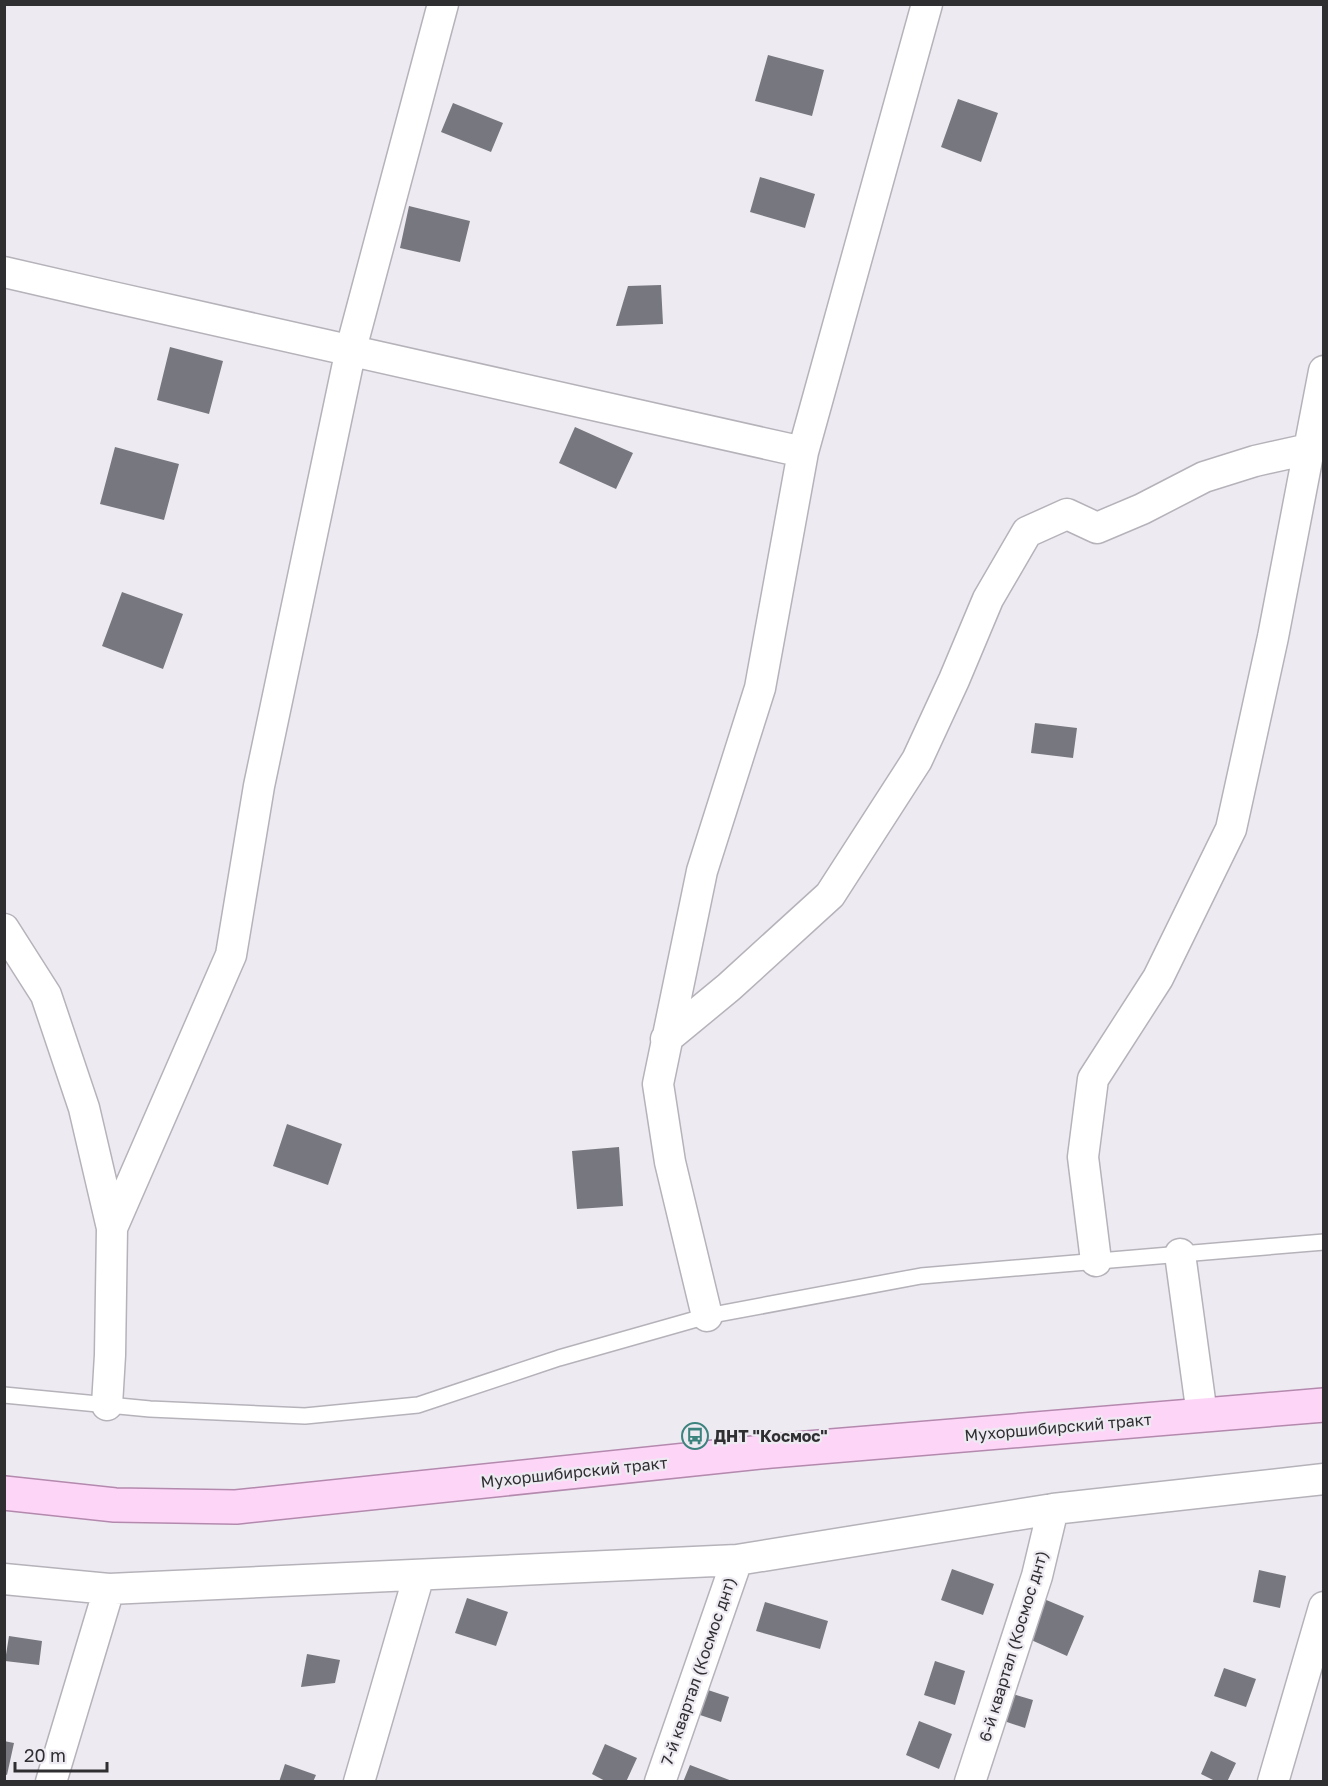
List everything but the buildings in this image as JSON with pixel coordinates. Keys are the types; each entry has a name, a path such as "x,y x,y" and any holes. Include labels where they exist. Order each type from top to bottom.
{"main road":[{"name":"Мухоршибирский тракт","path":"4,1493 115,1505 236,1507 771,1451 1323,1405"}],"street":[{"path":"112,1228 231,955 259,786 351,350 442,4"},
{"path":"707,1316 670,1162 658,1084 702,871 760,688 802,452 927,4"},
{"path":"4,272 802,452"},
{"path":"1096,1261 1083,1157 1093,1079 1158,978 1231,829 1273,637 1323,371"},
{"path":"666,1039 729,987 830,895 917,760 988,599 1027,532 1067,514 1097,528 1142,509 1204,477 1255,461 1309,449"},
{"path":"4,929 46,995 84,1108 112,1228 107,1405"},
{"path":"1180,1254 1202,1415"},
{"path":"4,1579 109,1589 737,1560 1053,1509 1323,1479"},
{"name":"6-й квартал (Космос днт)","path":"970,1782 1036,1576 1053,1509"},
{"name":"7-й квартал (Космос днт)","path":"660,1782 737,1560"},
{"path":"359,1782 418,1575"},
{"path":"51,1782 109,1589"},
{"path":"1273,1782 1323,1607"}],"lane":[{"path":"4,1395 150,1409 305,1416 418,1405 559,1358 707,1316 921,1276 1323,1242"}],"place":[{"name":"ДНТ \"Космос\"","path":"695,1436"}]}
